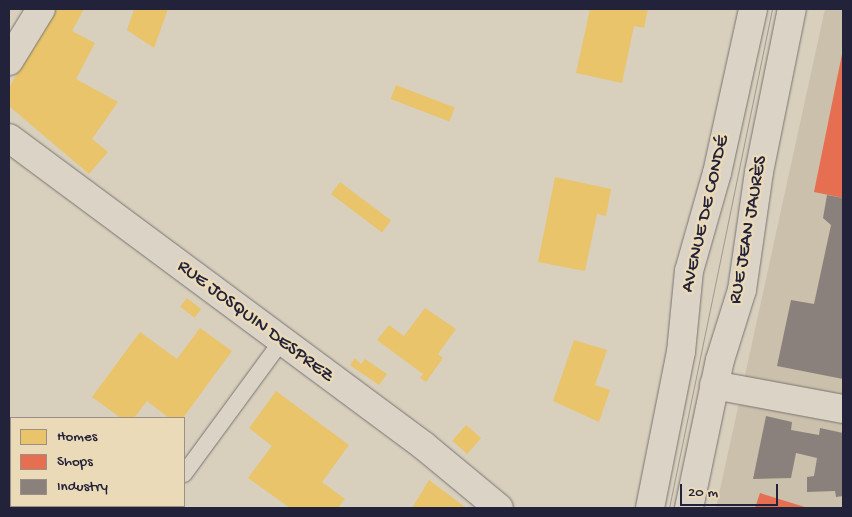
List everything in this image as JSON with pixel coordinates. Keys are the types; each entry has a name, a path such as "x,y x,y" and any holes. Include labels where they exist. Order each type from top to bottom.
{"main road":[{"path":"9,61 41,9"},
{"name":"AVENUE DE CONDÉ","path":"650,508 681,352 689,271 717,174 753,9"},
{"name":"RUE JEAN JAURÈS","path":"689,508 714,385 742,290 759,172 792,9"},
{"name":"RUE JOSQUIN DESPREZ","path":"9,138 281,342 424,446 499,508"},
{"path":"714,385 843,409"}],"lane":[{"path":"185,473 281,342"}],"shaded area":[{"path":"825,9 843,9 843,508 716,508"}],"building: Homes":[{"path":"52,9 84,9 72,31 95,43 76,79 118,102 92,139 108,152 89,174 9,106 9,88"},
{"path":"134,9 168,9 154,48 127,30"},
{"path":"590,9 648,9 644,28 634,26 622,83 576,73"},
{"path":"396,85 455,108 449,122 391,99"},
{"path":"555,177 611,189 606,216 597,214 585,271 538,262"},
{"path":"340,182 391,221 382,232 331,194"},
{"path":"187,298 201,309 194,318 180,307"},
{"path":"425,308 456,329 438,354 443,358 426,382 420,378 423,374 377,340 389,325 404,336"},
{"path":"200,328 232,351 184,417 168,417 147,401 135,417 120,417 92,397 140,332 177,359"},
{"path":"574,340 607,350 595,385 610,390 599,422 553,401"},
{"path":"355,358 361,364 365,359 387,374 379,385 350,365"},
{"path":"276,391 349,445 322,482 345,499 338,508 290,508 248,478 272,446 249,428"},
{"path":"466,425 481,438 467,454 452,441"},
{"path":"429,480 461,504 466,508 412,508"}],"building: Shops":[{"path":"843,54 843,198 814,192"},
{"path":"760,493 808,508 755,508"}],"building: Industry":[{"path":"827,195 843,198 843,379 777,366 791,300 814,304 831,225 823,218"},
{"path":"766,416 792,422 791,430 819,435 820,428 843,433 843,496 836,497 835,491 807,492 807,477 814,476 817,458 796,453 791,478 753,479"}],"tram line":[{"path":"669,508 772,9"}]}
